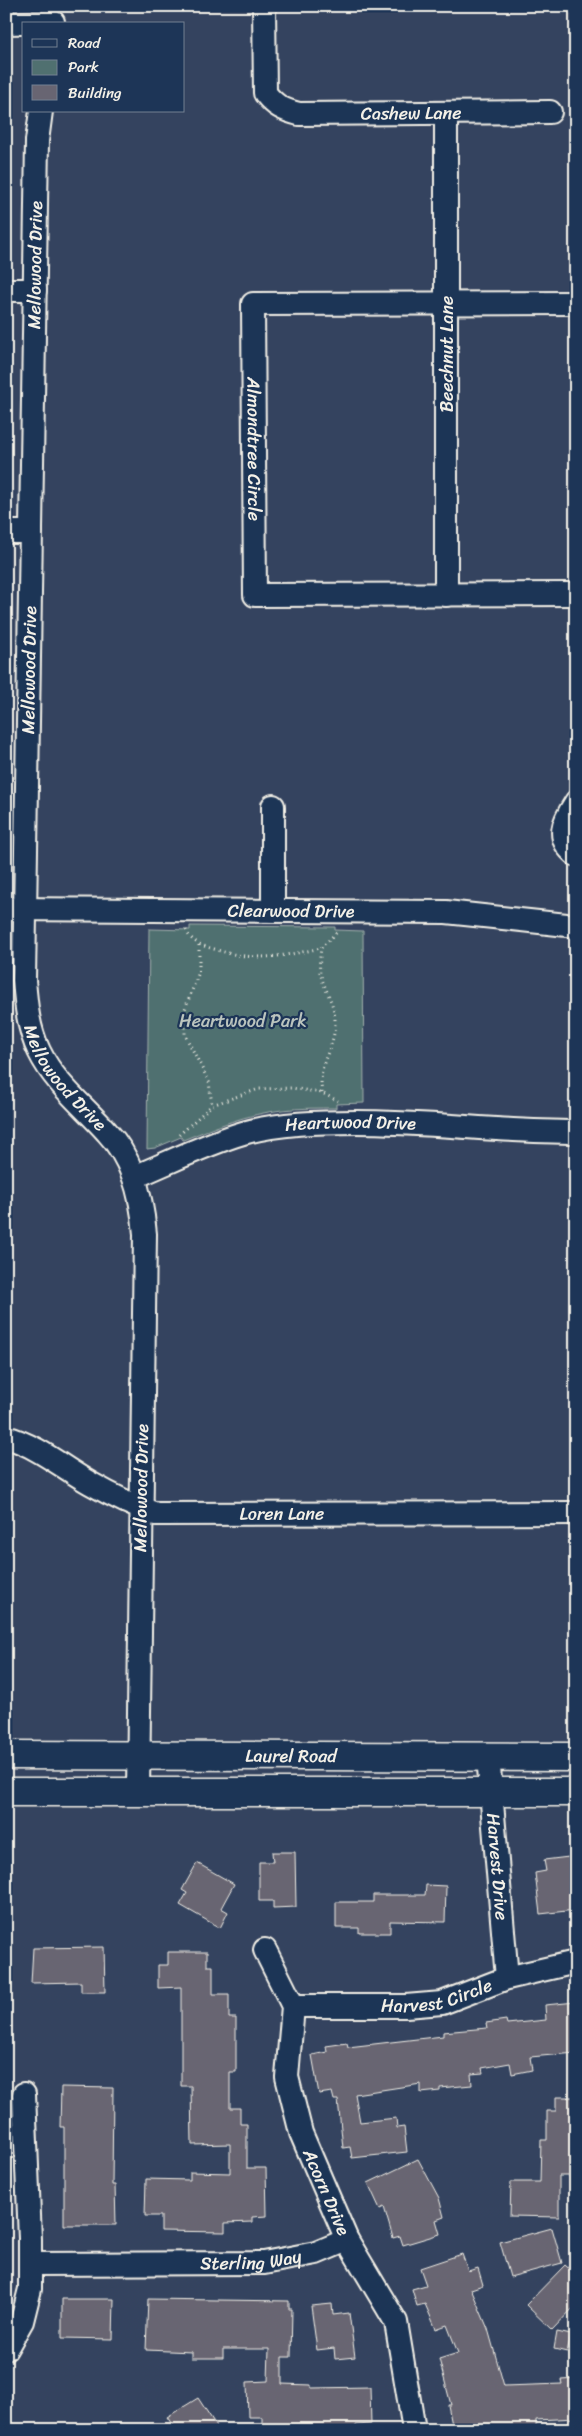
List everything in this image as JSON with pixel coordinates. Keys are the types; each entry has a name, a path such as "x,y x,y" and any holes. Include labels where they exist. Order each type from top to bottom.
{"main road":[{"name":"Laurel Road","path":"6,1755 576,1757"},
{"name":"Laurel Road","path":"6,1792 576,1792"}],"street":[{"name":"Cashew Lane","path":"264,6 264,77 266,93 274,104 299,114 550,112"},
{"path":"6,23 53,17"},
{"name":"Mellowood Drive","path":"41,112 37,141 31,532 16,909 27,1016 38,1050 62,1086 109,1133 124,1154 134,1177 143,1212 145,1234 140,1508 138,1792"},
{"name":"Beechnut Lane","path":"446,113 446,594"},
{"path":"6,290 35,290"},
{"path":"447,304 576,303"},
{"name":"Almondtree Circle","path":"446,594 255,596 254,304 447,304"},
{"path":"6,532 31,532"},
{"path":"446,594 576,594"},
{"path":"576,802 568,815 562,834 567,848 576,855"},
{"path":"273,911 274,806"},
{"name":"Clearwood Drive","path":"16,909 446,912 576,926"},
{"name":"Heartwood Drive","path":"134,1177 243,1133 276,1126 326,1122 410,1122 525,1132 576,1132"},
{"name":"Loren Lane","path":"6,1437 27,1443 90,1483 156,1514 576,1513"},
{"name":"Harvest Drive","path":"488,1756 507,1978"},
{"path":"264,1950 293,2006"},
{"name":"Harvest Circle","path":"293,2006 406,2006 442,2002 507,1978 576,1962"},
{"name":"Acorn Drive","path":"293,2006 287,2077 301,2133 347,2240 396,2322 414,2430"},
{"path":"6,2349 22,2321 30,2289 24,2094"},
{"name":"Sterling Way","path":"30,2264 264,2263 316,2253 347,2240"}],"path":[{"path":"185,928 188,935 199,945 230,954 260,958 288,956 321,948 340,929"},
{"path":"199,945 199,972 186,1009 185,1035 210,1082 212,1105"},
{"path":"321,948 320,972 334,1006 336,1024 333,1040 321,1069 322,1093"},
{"path":"178,1141 179,1135 212,1105 259,1089 292,1088 322,1093 339,1102 340,1106"}],"green space":[{"name":"Heartwood Park","path":"190,926 335,927 335,930 363,931 364,1103 336,1104 336,1108 289,1109 269,1112 219,1126 183,1140 181,1137 155,1148 147,1149 149,929 190,930"}],"building":[{"path":"272,1852 295,1852 296,1907 273,1908 273,1901 259,1901 259,1862 273,1862"},
{"path":"569,1857 575,1910 540,1914 535,1873 546,1871 544,1860"},
{"path":"197,1863 234,1884 221,1908 228,1912 220,1928 180,1905 187,1893 182,1890"},
{"path":"426,1885 446,1886 445,1922 390,1921 390,1933 359,1933 359,1928 336,1928 336,1902 373,1902 373,1895 425,1895"},
{"path":"104,1947 105,1992 81,1992 81,1982 31,1983 33,1948"},
{"path":"168,1952 207,1952 207,1966 213,1966 213,1994 229,1994 229,2018 236,2018 236,2072 230,2072 230,2108 240,2108 240,2124 247,2124 247,2168 266,2168 267,2216 252,2217 252,2222 225,2223 225,2232 161,2231 161,2216 145,2216 146,2179 190,2180 190,2172 230,2173 230,2144 192,2145 191,2086 181,2086 181,1987 158,1988 158,1965 168,1965"},
{"path":"576,2002 576,2053 530,2057 532,2070 512,2074 510,2063 482,2068 483,2073 471,2074 472,2085 440,2088 440,2091 421,2093 421,2084 355,2094 360,2122 396,2118 397,2128 404,2127 407,2152 352,2158 350,2147 343,2148 338,2100 334,2100 332,2092 319,2094 312,2055 327,2052 326,2046 347,2043 348,2047 443,2036 443,2032 487,2028 486,2023 506,2020 507,2024 546,2020 545,2005"},
{"path":"61,2087 113,2088 112,2185 115,2185 116,2225 64,2225 64,2127 60,2127"},
{"path":"556,2097 576,2097 576,2176 559,2176 559,2217 510,2216 511,2182 540,2182 541,2140 547,2140 547,2111 556,2111"},
{"path":"418,2159 439,2198 444,2217 436,2220 440,2234 403,2245 400,2236 393,2238 384,2207 380,2209 368,2183"},
{"path":"552,2228 562,2263 510,2277 500,2242"},
{"path":"462,2254 468,2271 478,2268 483,2285 471,2289 488,2329 504,2386 562,2384 561,2380 576,2379 576,2418 536,2420 536,2430 463,2430 462,2423 452,2425 448,2405 451,2405 439,2359 458,2353 447,2325 436,2329 425,2304 417,2306 412,2289 426,2285 420,2268"},
{"path":"565,2265 576,2275 576,2305 552,2330 526,2305"},
{"path":"62,2299 114,2299 113,2339 62,2338"},
{"path":"148,2299 289,2301 289,2309 292,2309 291,2357 282,2357 282,2384 311,2385 311,2388 370,2387 371,2424 356,2425 356,2430 262,2429 262,2417 248,2417 247,2382 268,2381 269,2349 223,2349 223,2358 192,2358 192,2352 146,2350"},
{"path":"332,2304 333,2315 349,2313 355,2357 335,2359 334,2348 317,2350 311,2306"},
{"path":"557,2332 571,2335 567,2352 554,2349"},
{"path":"198,2398 219,2430 176,2430 167,2417"}]}
